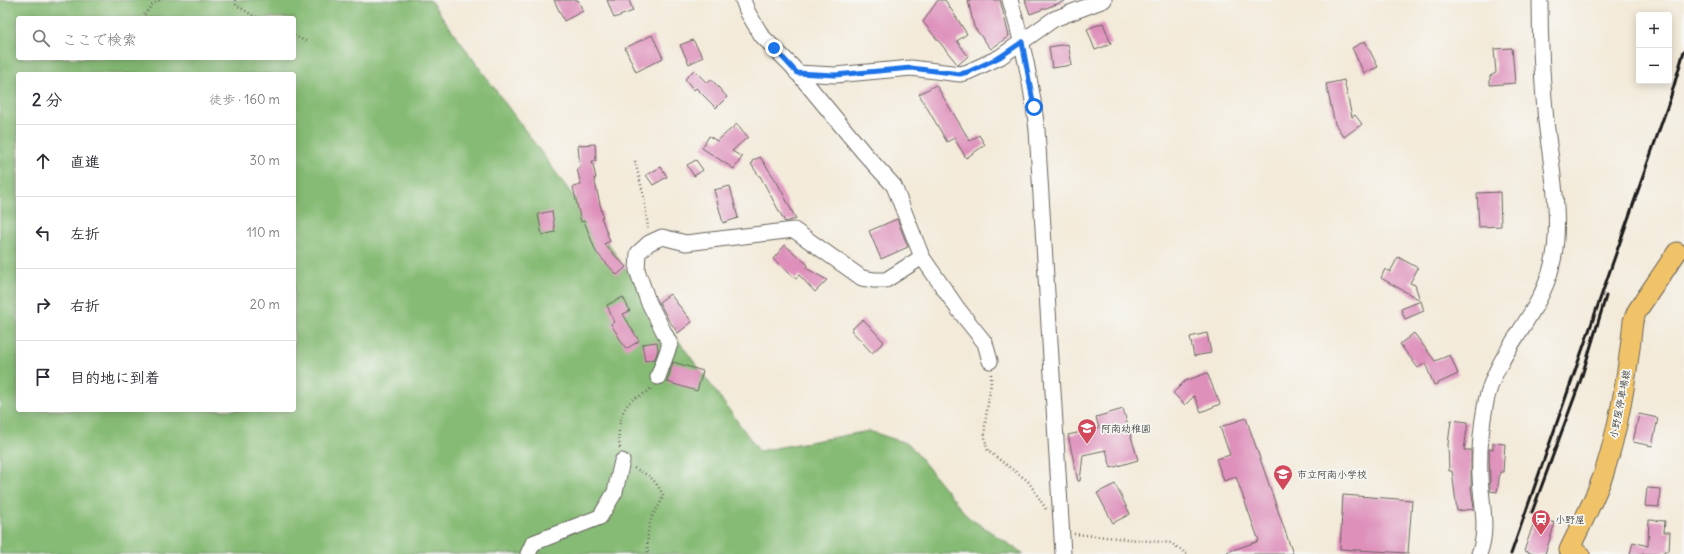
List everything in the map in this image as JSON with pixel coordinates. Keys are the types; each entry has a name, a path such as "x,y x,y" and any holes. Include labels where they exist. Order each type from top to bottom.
{"main road":[{"name":"小野屋停車場線","path":"1580,554 1569,550 1599,484 1609,457 1623,397 1633,321 1637,311 1681,247"}],"street":[{"path":"743,0 748,13 762,36 797,73 864,153 894,186 922,257 958,309 985,343 990,361"},
{"path":"1010,0 1022,42 1031,84 1037,130 1064,554"},
{"path":"797,73 835,75 911,68 960,74 968,72 1000,57 1054,19 1104,0"},
{"path":"1479,554 1484,528 1479,461 1486,398 1506,355 1540,299 1548,282 1556,251 1556,212 1542,86 1540,0"},
{"path":"658,378 670,344 648,301 637,270 638,253 651,242 662,237 686,244 794,230 862,278 874,280 886,280 922,257"},
{"path":"528,554 533,544 600,517 616,492 622,461"}],"path":[{"path":"144,16 152,5 160,0"},
{"path":"235,0 236,5 254,16"},
{"path":"296,37 308,42"},
{"path":"635,161 644,197 651,242"},
{"path":"648,554 646,541 648,532 653,516 661,505 664,495 649,475 622,461 619,443 619,429 623,408 632,400 649,390 658,378"}],"green space":[{"path":"0,0 430,0 759,451 869,431 909,444 968,517 1024,554 0,554"}],"building":[{"path":"554,0 578,0 583,11 564,21"},
{"path":"607,0 629,0 633,11 614,18"},
{"path":"938,0 945,0 967,34 957,41 968,56 958,65 923,22"},
{"path":"968,0 1000,0 1009,36 991,49 974,27"},
{"path":"1025,0 1065,0 1065,1 1030,14"},
{"path":"1103,23 1111,44 1095,50 1087,29"},
{"path":"652,35 663,58 636,72 625,48"},
{"path":"693,40 703,57 689,64 680,45"},
{"path":"1365,41 1378,67 1364,73 1352,48"},
{"path":"1068,44 1072,65 1052,68 1049,47"},
{"path":"1512,48 1515,83 1490,85 1490,76 1496,73 1494,49"},
{"path":"694,70 707,83 711,79 727,97 716,108 696,88 694,90 685,79"},
{"path":"1344,80 1352,117 1355,115 1362,124 1344,137 1335,124 1326,84"},
{"path":"936,85 970,141 979,135 985,145 966,158 954,138 947,142 919,94"},
{"path":"737,124 748,137 732,151 742,157 734,169 702,148 709,136 717,141"},
{"path":"595,144 596,161 592,161 596,178 594,178 603,217 601,217 610,241 604,244 626,267 617,275 596,252 584,221 581,222 573,187 581,185 577,169 580,168 578,145"},
{"path":"760,157 777,182 796,219 785,222 760,176 751,164 753,163 752,161"},
{"path":"696,160 703,170 694,176 687,165"},
{"path":"661,167 667,177 653,185 646,175"},
{"path":"730,186 738,218 723,223 714,190"},
{"path":"1500,192 1501,226 1479,227 1477,193"},
{"path":"552,211 555,232 542,235 538,214"},
{"path":"897,219 908,247 881,259 869,231"},
{"path":"785,245 808,265 806,268 827,280 815,292 799,275 796,279 773,259"},
{"path":"1398,257 1418,268 1410,283 1415,285 1420,300 1381,278 1385,269 1390,272"},
{"path":"670,294 692,322 678,333 668,319 659,302"},
{"path":"623,297 630,311 623,314 639,341 626,349 611,324 614,322 607,305"},
{"path":"1421,301 1424,311 1405,319 1401,309"},
{"path":"863,319 884,342 872,353 851,330"},
{"path":"1207,333 1211,353 1194,356 1190,337"},
{"path":"1414,333 1435,361 1450,355 1458,374 1434,385 1425,363 1418,368 1400,344"},
{"path":"657,342 658,350 655,359 645,361 642,344"},
{"path":"673,362 703,371 697,391 667,382"},
{"path":"1207,373 1220,404 1201,412 1194,396 1185,405 1173,393 1185,381"},
{"path":"1123,409 1138,460 1111,468 1106,450 1083,455 1080,481 1078,481 1068,435 1099,428 1096,417"},
{"path":"1639,414 1658,418 1652,446 1633,442"},
{"path":"1246,418 1293,554 1227,554 1227,552 1259,541 1236,477 1224,481 1216,459 1230,455 1220,427"},
{"path":"1451,420 1468,422 1464,450 1471,450 1471,487 1474,509 1457,511 1452,471 1449,471 1448,444"},
{"path":"1493,443 1505,444 1503,472 1500,472 1497,492 1490,491 1489,449 1493,449"},
{"path":"1115,484 1130,514 1113,523 1097,493"},
{"path":"1647,488 1660,489 1659,507 1645,506"},
{"path":"1343,495 1412,500 1408,553 1340,549"},
{"path":"1536,516 1555,523 1545,554 1534,554 1524,551"},
{"path":"1649,520 1665,521 1664,532 1670,532 1669,551 1664,551 1664,554 1630,554 1633,542 1648,546"}],"railway":[{"path":"1511,554 1670,99 1684,51"},
{"path":"1532,512 1580,382 1606,296"}],"place":[{"name":"阿南幼稚園","path":"1087,445"},
{"name":"市立阿南小学校","path":"1283,491"},
{"name":"小野屋","path":"1541,536"}],"route":[{"path":"774,48 797,73 835,75 919,68 960,74 968,72 1000,57 1022,42 1031,84 1034,107"}]}
